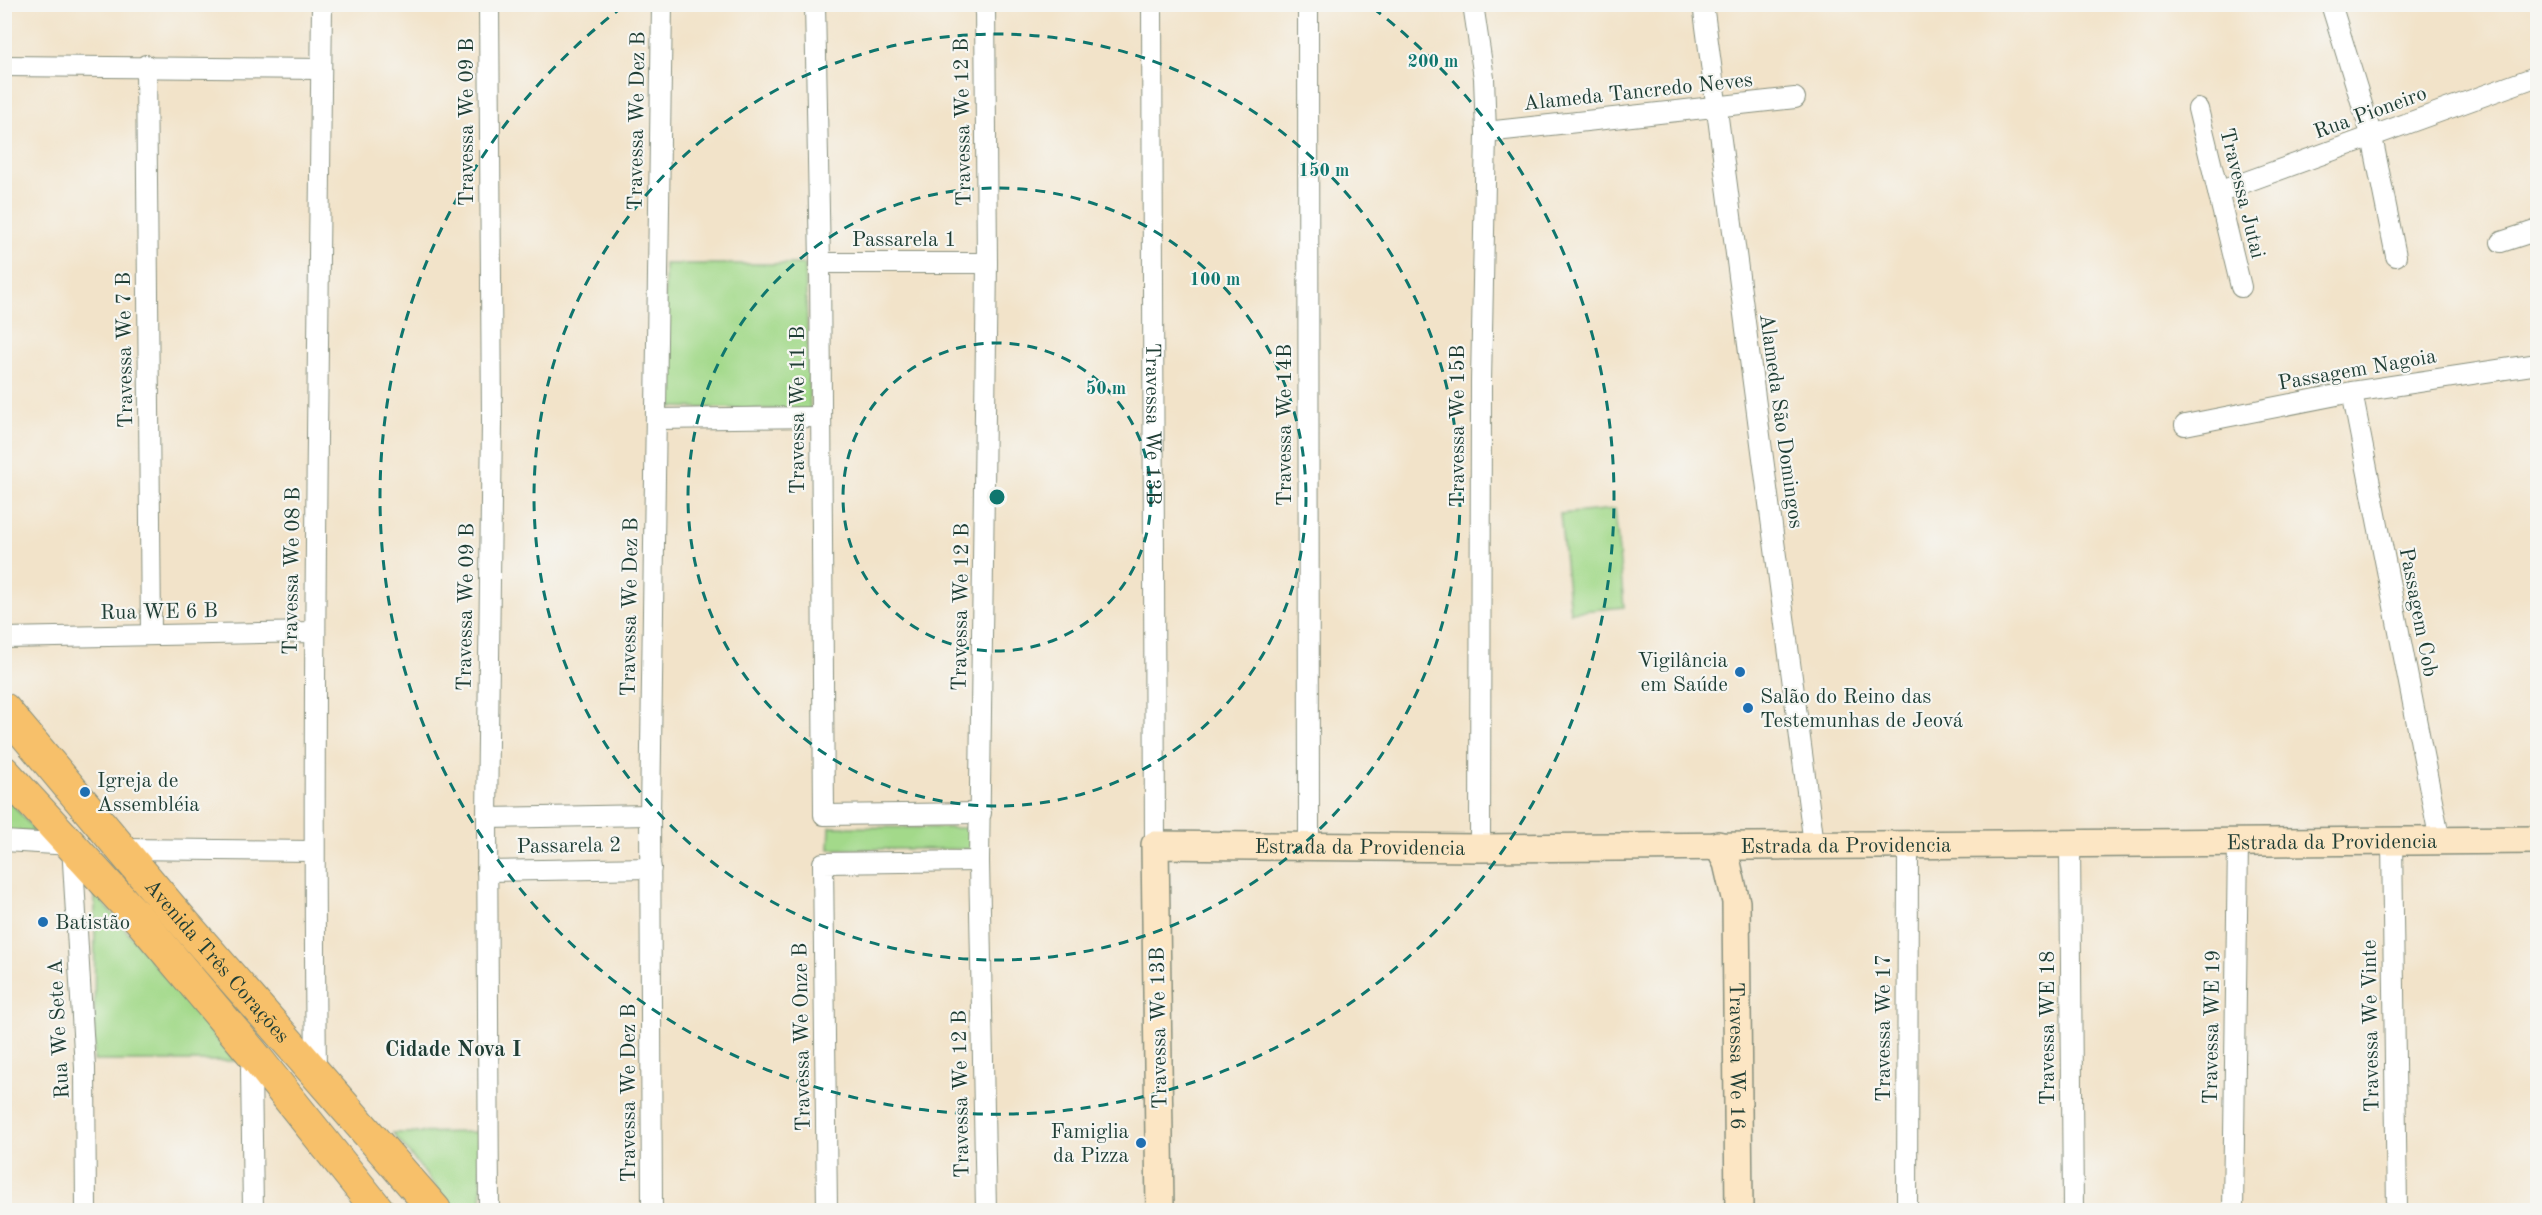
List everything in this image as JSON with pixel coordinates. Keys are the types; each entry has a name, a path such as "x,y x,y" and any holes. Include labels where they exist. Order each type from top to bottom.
{"main road":[{"name":"Avenida Três Corações","path":"4,709 171,908 435,1210"},
{"name":"Avenida Três Corações","path":"4,772 72,844 258,1060 378,1210"},
{"name":"Estrada da Providencia","path":"1155,844 1480,848 1718,844 1908,845 2538,840"},
{"path":"72,844 116,841"},
{"name":"Travessa We 13B","path":"1155,844 1160,1210"},
{"path":"1718,844 1727,863 1737,902"},
{"path":"1737,902 1752,861 1772,844"},
{"name":"Travessa We 16","path":"1737,902 1738,1210"}],"street":[{"name":"Travessa We 08 B","path":"316,1073 313,851 314,632 322,4"},
{"name":"Travessa We 09 B","path":"489,4 492,421 487,818 489,1210"},
{"name":"Travessa We Dez B","path":"652,1210 650,815 662,4"},
{"name":"Travessa We 11 B","path":"815,4 820,263 824,815 981,813"},
{"name":"Travessa We 12 B","path":"985,4 987,263 980,861 986,1210"},
{"name":"Travessa We 13B","path":"1152,4 1155,844"},
{"name":"Travessa We 14B","path":"1308,4 1310,846"},
{"name":"Travessa We 15B","path":"1473,4 1484,78 1486,132 1481,382 1480,848"},
{"name":"Alameda São Domingos","path":"1703,4 1814,844"},
{"path":"2331,4 2372,137 2396,256"},
{"path":"4,66 146,65 321,69"},
{"name":"Travessa We 7 B","path":"146,65 151,635"},
{"name":"Rua Pioneiro","path":"2218,192 2538,76"},
{"name":"Alameda Tancredo Neves","path":"1486,132 1795,98"},
{"name":"Travessa Jutai","path":"2198,109 2241,287"},
{"path":"2501,242 2538,230"},
{"name":"Passarela 1","path":"820,263 987,263"},
{"name":"Passagem Nagoia","path":"2185,425 2352,393 2538,364"},
{"name":"Passagem Cob","path":"2352,393 2440,841"},
{"path":"656,419 820,417"},
{"name":"Rua WE 6 B","path":"4,638 314,632"},
{"name":"Passarela 2","path":"487,818 650,815"},
{"path":"4,841 72,844"},
{"path":"116,841 313,851"},
{"name":"Travessa We Vinte","path":"2392,841 2397,1210"},
{"name":"Travessa WE 19","path":"2233,1210 2238,843"},
{"name":"Rua We Sete A","path":"72,844 85,1068 86,1210"},
{"name":"Travessa WE 18","path":"2070,844 2073,1210"},
{"name":"Travessa We 17","path":"1907,1210 1908,845"},
{"name":"Travessa We Onze B","path":"826,1210 824,863 980,861"},
{"name":"Passarela 2","path":"487,871 651,868"},
{"path":"253,1210 251,1068 258,1060"}],"green space":[{"path":"665,264 805,264 810,410 664,407"},
{"path":"1615,509 1624,607 1570,612 1560,514"},
{"path":"5,795 35,831 5,833"},
{"path":"830,827 974,828 974,849 829,849"},
{"path":"95,893 235,1061 94,1061"},
{"path":"480,1132 482,1210 454,1210 393,1133"}],"place":[{"name":"Vigilância em Saúde","path":"1740,672"},
{"name":"Salão do Reino das Testemunhas de Jeová","path":"1748,708"},
{"name":"Igreja de Assembléia","path":"85,792"},
{"name":"Batistão","path":"43,922"},
{"name":"Famiglia da Pizza","path":"1141,1143"}],"district":[{"name":"Cidade Nova I","path":"453,1048"}]}
